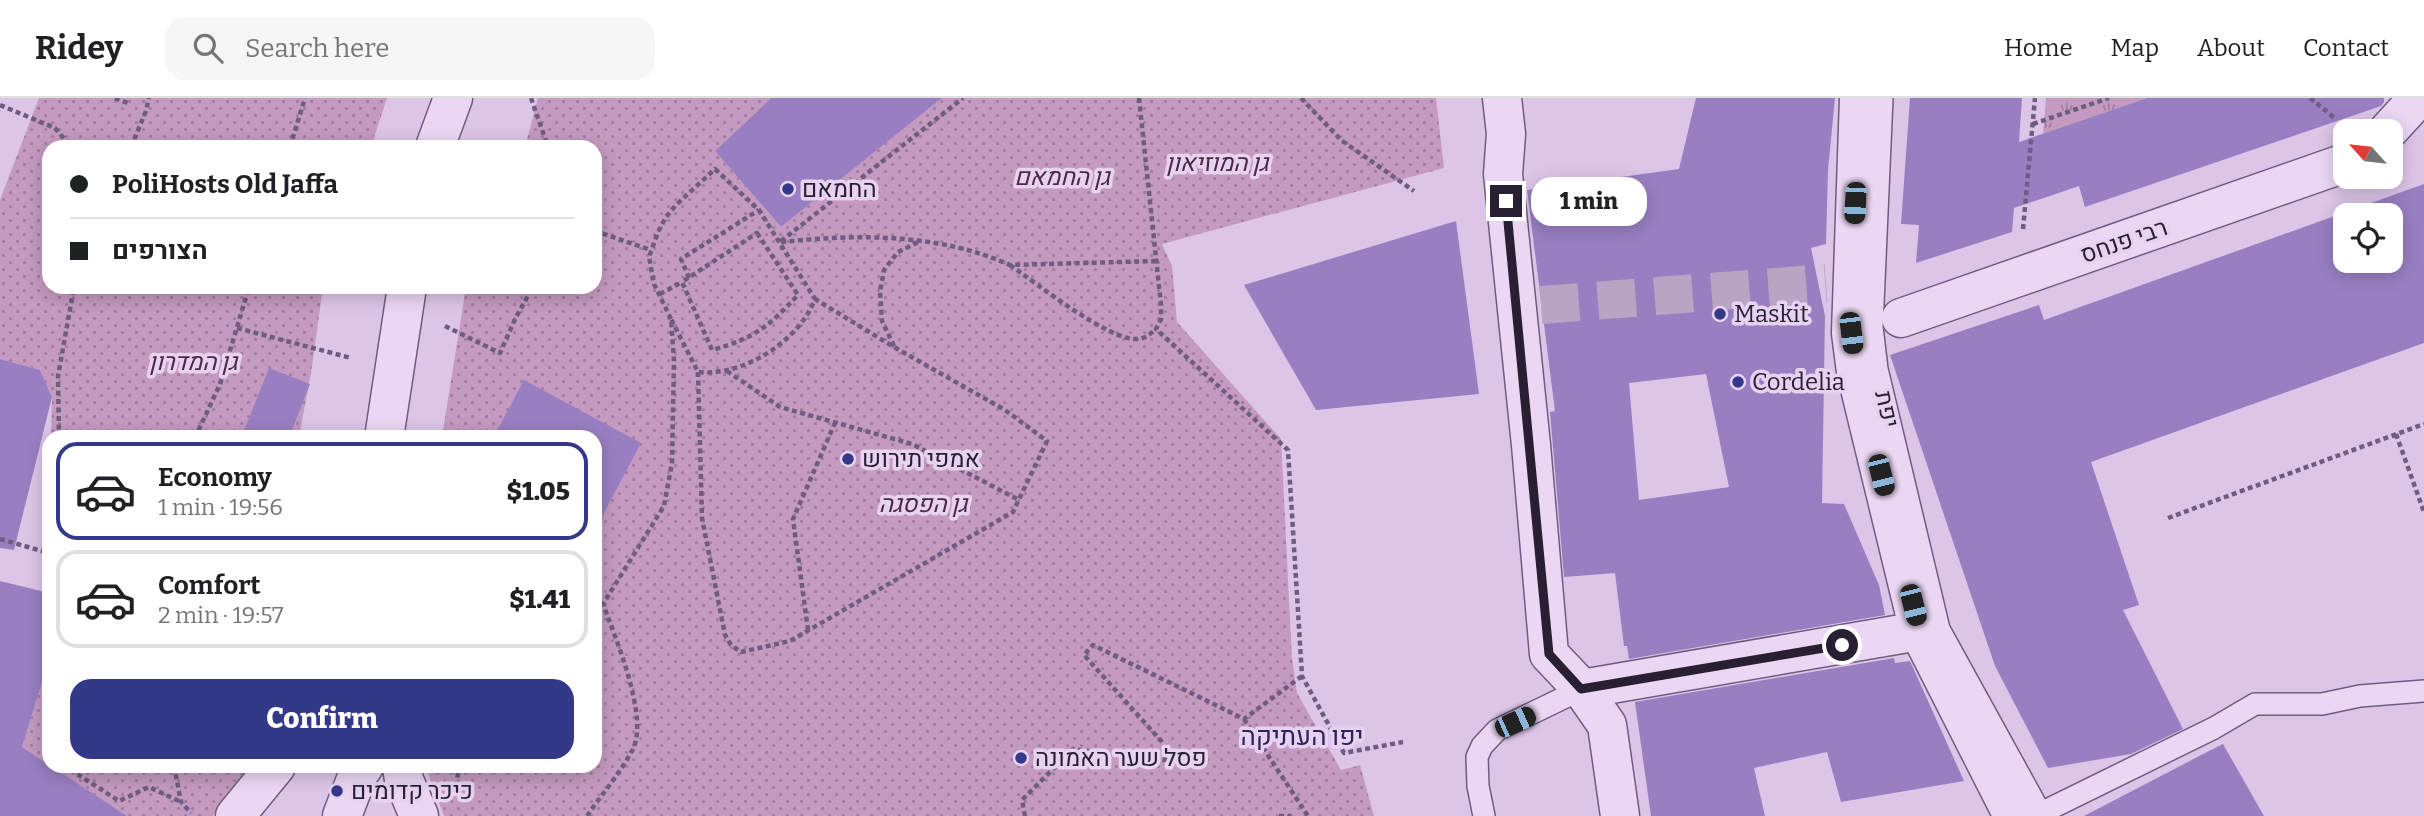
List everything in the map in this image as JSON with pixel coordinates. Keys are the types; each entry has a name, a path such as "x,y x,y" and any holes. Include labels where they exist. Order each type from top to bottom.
{"street":[{"path":"438,140 453,98"},
{"path":"1502,98 1506,134 1503,174 1530,306 1549,654 1581,689 1607,726 1620,816"},
{"name":"יפת","path":"1860,98 1851,333 1856,372 1920,631 2033,815"},
{"path":"2399,119 2418,98"},
{"name":"רבי פנחס","path":"1902,317 2333,167"},
{"path":"385,430 406,297"},
{"path":"1581,689 1920,631"},
{"path":"235,816 270,773"},
{"path":"342,816 359,773"},
{"path":"403,773 419,816"}],"lane":[{"name":"יפת","path":"1882,98 1872,327 1877,369 1939,629 2033,815"},
{"path":"1484,816 1478,786 1477,757 1482,746 1497,730 1581,689"},
{"path":"2033,815 2214,728 2255,704 2322,704 2360,696 2424,691"}],"path":[{"path":"115,98 130,104"},
{"path":"134,140 149,98"},
{"path":"292,140 305,98"},
{"path":"531,98 546,140"},
{"path":"781,242 963,98"},
{"path":"781,242 848,236 894,238 988,255 1010,265 1116,335 1138,340 1148,336 1156,329 1161,319 1139,98"},
{"path":"1301,98 1341,140 1413,191"},
{"path":"2018,278 2035,98"},
{"path":"2033,124 2109,98"},
{"path":"2310,98 2336,119"},
{"path":"0,105 55,128 65,140"},
{"path":"715,169 759,210 815,299 1005,410 1046,441 1013,512 790,641 741,652 730,645 725,635 702,519 698,372 654,284 649,257 666,217 715,169"},
{"path":"689,278 681,259 759,210"},
{"path":"602,233 651,250"},
{"path":"660,294 757,233 798,295 780,315 755,335 712,350 682,282"},
{"path":"894,347 882,321 880,292 884,270 898,252 920,242"},
{"path":"1010,265 1156,261"},
{"path":"59,430 58,376 73,294"},
{"path":"197,430 219,384 247,294"},
{"path":"406,297 500,354 529,294"},
{"path":"698,372 714,374 756,360 776,346 803,320 810,312 815,299"},
{"path":"587,816 634,748 638,728 628,672 603,604 664,506 672,463 674,360 671,319"},
{"path":"237,328 334,354"},
{"path":"1156,329 1288,450 1303,676 1344,753 1403,743"},
{"path":"727,371 780,407 912,444 1019,500"},
{"path":"808,630 793,519 835,423"},
{"path":"2168,518 2424,424"},
{"path":"2395,434 2424,512"},
{"path":"0,539 42,551"},
{"path":"1025,816 1022,800 1073,749 1164,760 1171,752 1084,655 1093,645 1244,719 1308,816"},
{"path":"1244,719 1303,676"},
{"path":"77,773 119,802 149,787 181,802 194,816"},
{"path":"175,773 181,802"},
{"path":"1279,816 1291,816"}],"green space":[{"name":"גן המדרון","path":"39,98 387,98 373,140 42,140 42,294 322,294 300,430 51,430 52,397 40,370 0,359 0,200"},
{"name":"גן הפסגה","path":"538,98 771,98 715,151 781,227 942,98 1436,98 1444,168 1162,244 1172,266 1177,322 1281,439 1292,659 1297,693 1341,770 1360,765 1374,816 444,816 428,773 602,773 602,430 443,430 465,294 602,294 602,140 527,140"},
{"path":"2046,98 2147,98 2043,134"},
{"path":"42,683 42,760 22,747"},
{"path":"60,773 250,773 212,816 127,816"}],"building":[{"name":"החמאם","path":"771,98 942,98 781,227 715,151"},
{"path":"1696,98 1835,98 1828,170 1826,244 1811,248 1825,316 1822,503 1844,504 1879,585 1885,615 1629,659 1627,646 1624,646 1615,573 1564,577 1550,412 1555,411 1527,190 1679,169","holes":["1706,374 1729,487 1639,500 1629,383"]},
{"path":"1910,98 2022,98 2019,142 2147,98 2384,98 2381,106 2343,119 2333,119 2333,122 2085,207 2079,186 2014,208 2012,232 1916,263 1919,225 1901,224"},
{"path":"2424,184 2424,343 2091,462 2139,605 2123,610 2183,729 2131,754 2048,768 1995,666 1890,355 2039,305 2044,320 2333,217 2333,273 2403,273 2403,203 2371,203"},
{"path":"1456,221 1479,394 1316,410 1244,285"},
{"path":"0,359 40,370 52,397 14,550 0,548"},
{"path":"269,368 310,384 292,430 244,430"},
{"path":"524,380 641,443 602,517 602,430 497,430"},
{"path":"0,581 42,591 42,683 22,747 42,760 42,773 62,773 127,816 0,816"},
{"path":"1894,658 1895,663 1910,661 1964,781 1841,802 1827,752 1754,768 1765,816 1651,816 1635,702"},
{"path":"2223,744 2264,816 2084,816 2207,752"}],"tunnel":[{"path":"1541,305 1826,283"}],"place":[{"name":"החמאם","path":"788,189"},
{"name":"Maskit","path":"1720,314"},
{"name":"Cordelia","path":"1738,382"},
{"name":"אמפי תירוש","path":"848,459"},
{"name":"פסל שער האמונה","path":"1021,758"},
{"name":"כיכר קדומים","path":"337,791"}],"district":[{"name":"יפו העתיקה","path":"1302,736"}],"route":[{"path":"1506,201 1549,654 1581,689 1842,645"}],"park label":[{"name":"גן המוזיאון","path":"1217,163"},
{"name":"גן החמאם","path":"1062,177"}]}
